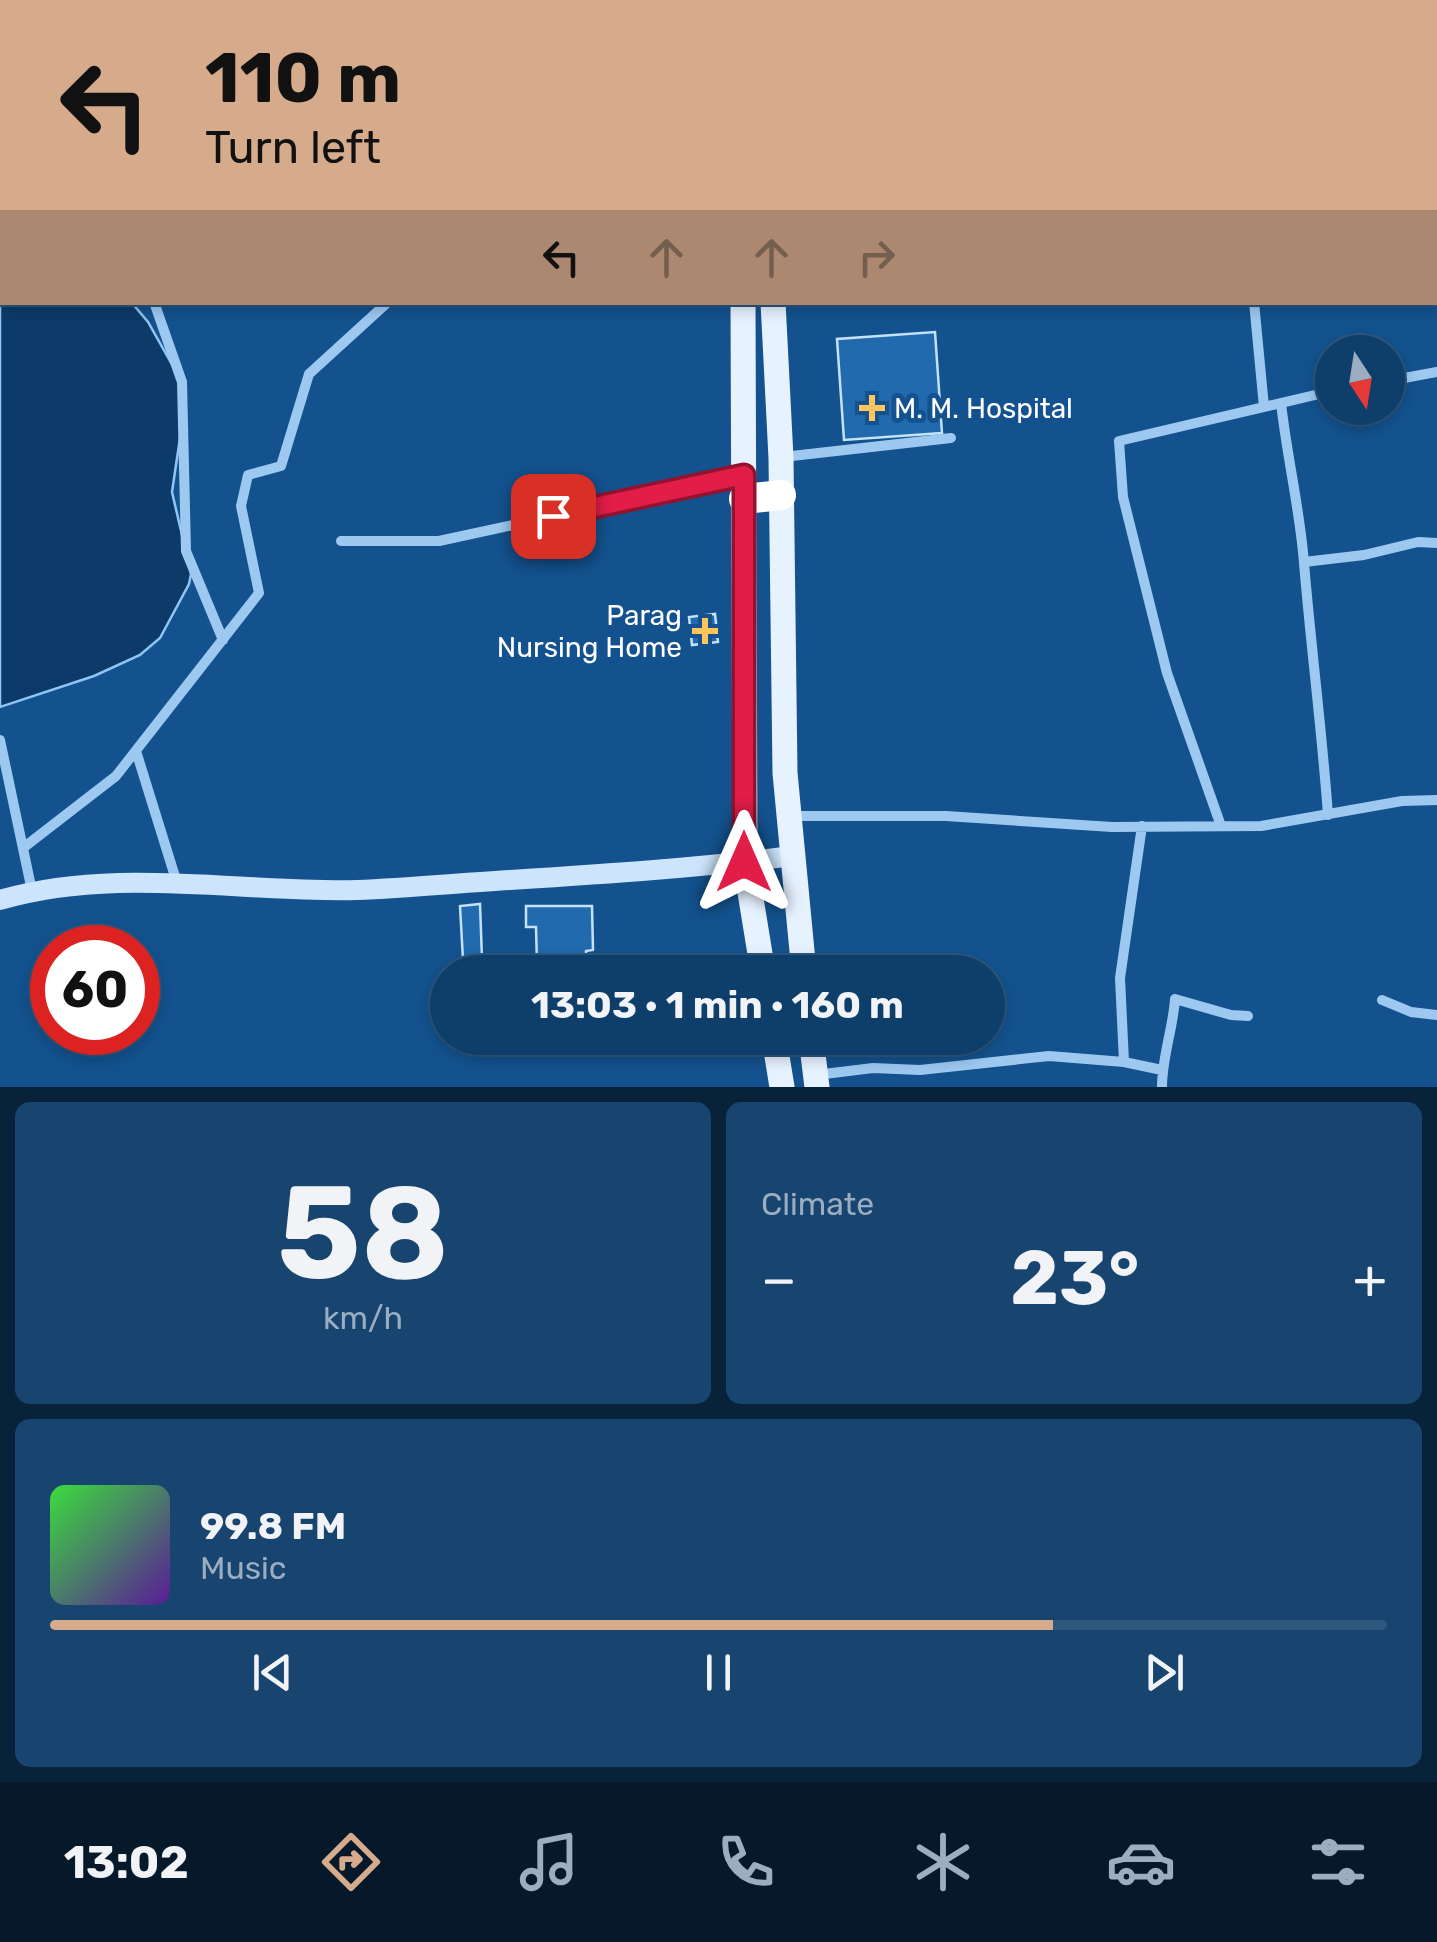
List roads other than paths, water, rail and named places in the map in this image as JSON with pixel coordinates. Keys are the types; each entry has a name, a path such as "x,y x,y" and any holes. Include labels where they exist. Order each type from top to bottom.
{"highway":[{"path":"744,487 781,495"}],"main road":[{"path":"744,305 744,862 760,955"},
{"path":"775,305 788,816 802,955"},
{"path":"777,1055 782,1087"},
{"path":"813,1055 816,1081"}],"street":[{"path":"155,305 182,382 186,551 222,640"},
{"path":"23,848 116,776 260,593 240,506 248,475 281,466 309,374 385,305"},
{"path":"1254,305 1264,407"},
{"path":"1405,378 1437,372"},
{"path":"1221,826 1167,673 1124,497 1119,442 1315,395"},
{"path":"1281,403 1304,562 1328,815"},
{"path":"781,458 951,438"},
{"path":"341,541 439,541 744,487"},
{"path":"1304,562 1418,542 1437,543"},
{"path":"0,740 32,890"},
{"path":"136,751 177,884"},
{"path":"788,816 946,816 1142,826 1261,826 1402,801 1437,800"},
{"path":"1124,1062 1120,978 1142,826"},
{"path":"0,900 32,890 142,883 355,890 604,875 792,856"},
{"path":"1162,1087 1175,998 1231,1015 1248,1016"},
{"path":"1382,1000 1411,1012 1437,1015"},
{"path":"816,1081 874,1068 920,1070 1049,1056 1124,1062 1162,1070"}],"water":[{"path":"0,305 134,305 148,322 179,377 184,411 172,492 191,574 189,584 160,638 140,655 94,676 0,707"}],"place":[{"name":"M. M. Hospital","path":"872,408"},
{"name":"Parag Nursing Home","path":"705,631"}]}
